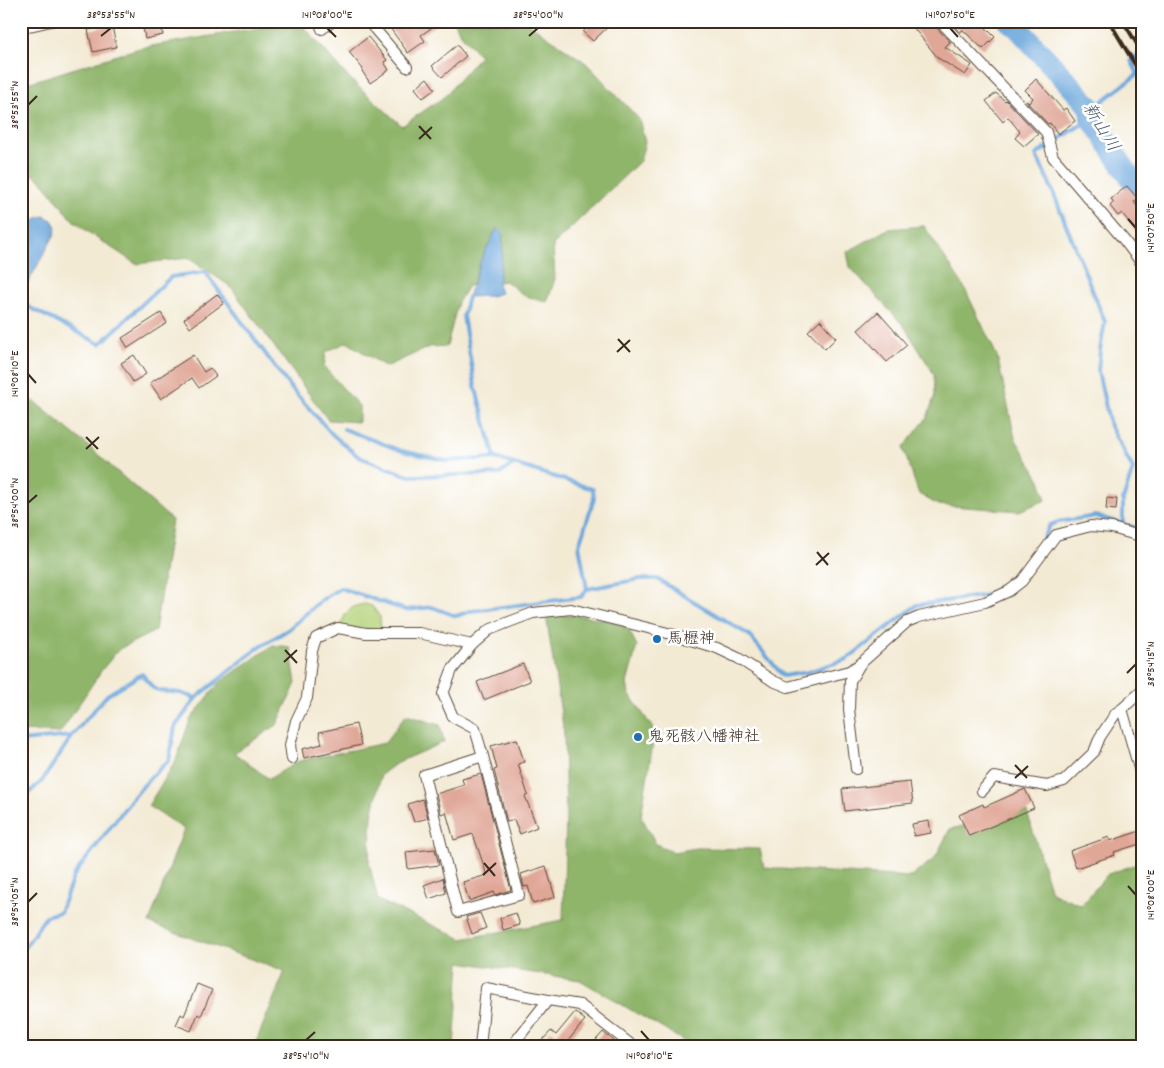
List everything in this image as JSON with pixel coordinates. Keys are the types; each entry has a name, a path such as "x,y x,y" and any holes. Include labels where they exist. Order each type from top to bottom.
{"street":[{"path":"21,28 51,21"},
{"path":"319,21 322,29 333,21"},
{"path":"368,21 407,67"},
{"path":"940,21 1046,132 1053,157 1143,265"},
{"path":"483,756 424,775 458,912 518,895 483,756 475,729 454,717 442,694 452,670 472,646 489,630 534,613 571,609 664,632 717,648 738,658 773,681 788,687 849,671 859,665 907,622 985,602 1009,591 1022,582 1056,535 1091,526 1112,528 1143,537"},
{"path":"292,759 290,744 296,721 308,698 312,651 316,638 338,628 366,633 419,633 472,646"},
{"path":"856,769 849,709 850,680 859,665"},
{"path":"982,791 994,777 1047,786 1064,780 1094,752 1100,736 1116,714 1143,690"},
{"path":"1122,709 1143,782"},
{"path":"480,1047 486,988 580,1005 627,1045"},
{"path":"511,1047 548,1000"}],"green space":[{"path":"299,21 347,76 402,126 444,97 480,56 460,33 454,21 525,21 586,63 639,119 645,142 640,161 553,245 555,279 547,302 523,295 506,281 468,286 458,302 447,346 429,347 386,367 347,342 326,352 324,367 359,406 359,422 328,420 230,286 188,258 136,264 74,221 43,183 29,173 21,171 21,85 140,48"},
{"path":"924,226 963,285 997,356 1015,438 1040,480 1046,500 1019,511 938,505 919,494 903,448 927,418 935,395 934,374 904,326 850,267 847,252 888,229"},
{"path":"21,393 25,394 87,445 172,520 155,631 119,649 101,671 60,733 21,731"},
{"path":"365,604 372,606 380,617 381,630 340,627 351,608"},
{"path":"546,615 577,615 626,624 637,646 627,683 629,694 655,731 641,816 656,844 674,852 696,848 760,849 764,868 911,877 935,858 950,829 1027,812 1051,892 1081,905 1108,874 1143,862 1143,1047 694,1047 580,980 460,962 454,1047 254,1047 285,971 149,923 184,829 148,806 176,760 190,720 219,683 273,645 290,647 296,683 277,725 234,753 269,779 299,761 385,743 406,715 440,725 444,742 398,762 381,775 372,816 369,863 378,900 462,939 563,920 566,817 564,733"}],"water":[{"path":"44,216 52,220 56,227 55,234 25,288 21,290 21,236 35,219"},
{"path":"497,228 503,233 498,284 501,293 491,296 468,297 482,257"}],"building":[{"path":"142,21 161,21 163,35 145,39"},
{"path":"385,21 442,21 421,35 425,41 408,53"},
{"path":"594,21 614,21 593,41 583,32"},
{"path":"908,21 933,21 935,26 950,42 945,47 972,65 965,75 938,58"},
{"path":"950,21 979,21 995,37 983,49 963,30 960,32"},
{"path":"112,25 116,47 93,52 88,30"},
{"path":"368,37 387,60 384,62 389,70 370,83 362,71 363,69 349,52"},
{"path":"457,45 466,56 442,77 432,66"},
{"path":"427,78 435,89 423,98 415,88"},
{"path":"1036,79 1063,110 1066,108 1075,121 1058,134 1050,123 1048,124 1026,101 1029,103 1033,98 1025,90"},
{"path":"996,93 1006,100 1038,134 1024,146 1015,138 1020,132 1008,117 1003,122 986,101"},
{"path":"1127,186 1138,199 1134,202 1143,214 1143,241 1122,213 1118,216 1110,206 1114,202 1111,199"},
{"path":"217,294 224,303 190,328 184,319"},
{"path":"878,312 907,345 887,362 858,330"},
{"path":"161,313 167,323 128,348 122,338"},
{"path":"820,320 836,338 825,349 808,331"},
{"path":"134,355 146,374 133,382 121,363"},
{"path":"193,355 204,372 210,368 216,376 199,388 192,378 161,399 150,383"},
{"path":"1107,498 1117,499 1116,510 1106,509"},
{"path":"523,664 530,681 484,700 477,682"},
{"path":"356,724 361,745 304,758 302,749 322,744 319,732"},
{"path":"517,739 524,762 518,764 528,795 525,796 537,827 520,834 514,820 507,822 494,770 497,769 491,746"},
{"path":"481,774 511,890 495,895 494,892 469,901 463,882 487,875 473,834 454,840 446,812 441,814 436,794 464,785 462,779"},
{"path":"910,782 913,803 845,811 842,789"},
{"path":"1025,789 1034,808 969,836 959,815 983,804 984,807"},
{"path":"423,799 428,818 414,822 408,804"},
{"path":"929,821 931,833 914,836 912,824"},
{"path":"1140,831 1143,843 1114,852 1115,855 1076,868 1070,851 1109,837 1110,841"},
{"path":"435,849 439,865 408,869 406,852"},
{"path":"546,866 555,897 533,904 528,886 524,887 521,874"},
{"path":"443,878 446,893 429,899 424,885"},
{"path":"480,913 486,928 472,934 466,917"},
{"path":"516,913 520,925 503,930 500,918"},
{"path":"197,984 212,990 201,1016 198,1014 191,1031 176,1025 181,1014 184,1016"},
{"path":"575,1012 585,1020 563,1047 536,1047 551,1031 556,1035"},
{"path":"603,1032 614,1041 610,1047 590,1047"}],"waterway":[{"name":"新山川","path":"1009,21 1016,26 1092,109 1091,118 1143,196"},
{"path":"1092,109 1138,74 1131,60 1143,51"},
{"path":"1091,118 1036,155 1049,182 1105,322 1098,371 1110,426 1133,469 1123,500 1123,523"},
{"path":"21,303 100,344 171,277 205,272 290,387 333,435 359,457 409,476 500,474 513,464"},
{"path":"468,297 463,316 475,386 495,458"},
{"path":"344,429 402,451 448,461 495,458 593,489 594,499 579,545 587,589"},
{"path":"21,953 46,916 60,912 74,875 131,800 169,760 175,727 196,698 258,648 289,629 320,601 340,588 406,610 432,607 456,616 471,611 581,597 587,589 640,579 657,579 749,635 783,676 808,672 847,659 917,605 988,595 1017,576 1040,544 1050,525 1096,516 1143,530"},
{"path":"21,741 72,736 107,695 142,674 153,688 196,698"},
{"path":"21,800 42,781 72,736"}],"railway":[{"path":"1109,21 1143,78"},
{"path":"1123,21 1143,54"}],"place":[{"name":"馬櫪神","path":"657,639"},
{"name":"鬼死骸八幡神社","path":"638,737"}]}
